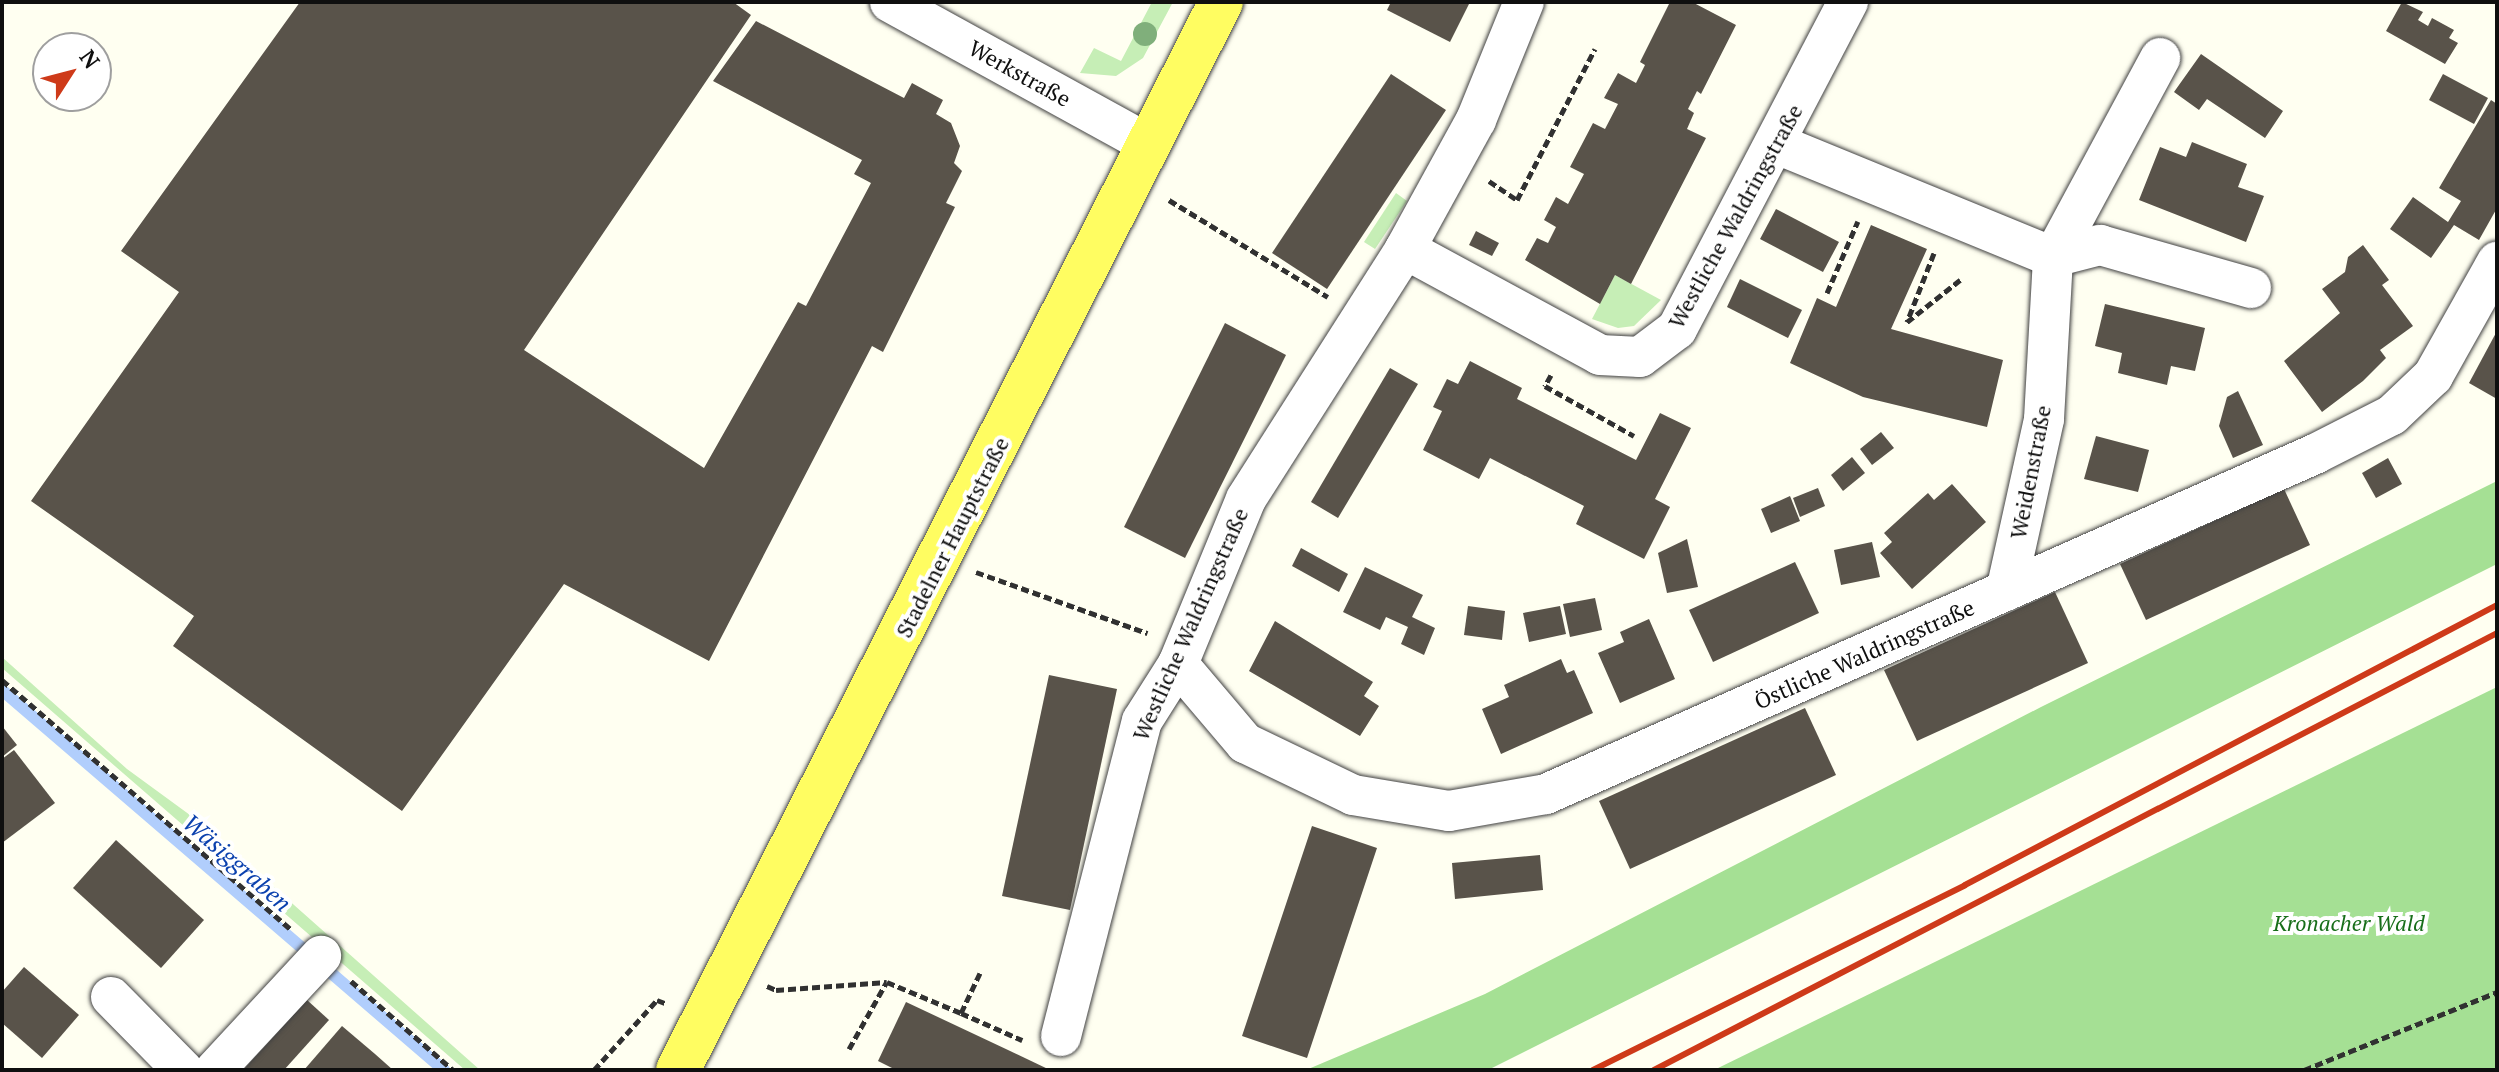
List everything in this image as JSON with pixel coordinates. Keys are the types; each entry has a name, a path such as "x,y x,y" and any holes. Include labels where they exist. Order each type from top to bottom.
{"main road":[{"name":"Stadelner Hauptstraße","path":"678,1070 1221,2"}],"street":[{"name":"Werkstraße","path":"890,2 1142,162"},
{"name":"Westliche Waldringstraße","path":"1061,1036 1142,721 1181,656 1246,499 1363,318 1455,159 1524,2"},
{"name":"Westliche Waldringstraße","path":"1405,249 1600,355 1640,357 1677,329 1777,144 1848,2"},
{"name":"Weidenstraße","path":"2006,591 2044,419 2053,257 2160,58"},
{"path":"1777,144 2053,257 2100,245 2251,288"},
{"name":"Östliche Waldringstraße","path":"1181,656 1245,743 1353,795 1449,811 1546,794 2006,591 2392,415 2433,376 2497,262"},
{"path":"215,1070 321,956"},
{"path":"111,997 183,1070"}],"path":[{"path":"1455,159 1517,200 1595,49"},
{"path":"1142,162 1363,318"},
{"path":"1827,293 1875,184"},
{"path":"1950,215 1907,322 1960,280"},
{"path":"1572,340 1545,386 1634,436"},
{"path":"988,573 1181,656"},
{"path":"2,680 453,1070"},
{"path":"961,1013 980,973"},
{"path":"776,990 887,982 1062,1059 1061,1036"},
{"path":"849,1049 887,982"},
{"path":"2304,1070 2497,992"},
{"path":"594,1070 657,1000"}],"green space":[{"path":"1152,2 1173,2 1143,58 1116,76 1080,73 1094,48 1121,61"},
{"path":"1396,193 1407,201 1375,249 1364,242"},
{"path":"1615,275 1661,300 1634,326 1618,328 1592,319"},
{"path":"2497,481 2497,564 1488,1070 1306,1070 1485,994 2041,707"},
{"path":"2,657 127,769 205,826 480,1070 465,1070 2,668"},
{"name":"Kronacher Wald","path":"2497,687 2497,1070 1714,1070"}],"building":[{"path":"300,2 733,2 751,15 524,350 704,468 798,302 806,306 871,183 854,174 862,160 713,81 756,21 904,98 912,83 943,100 936,114 951,123 960,146 954,163 962,171 946,203 955,207 883,352 872,346 709,661 564,584 402,811 173,646 194,616 31,501 179,292 121,251"},
{"path":"1391,2 1470,2 1450,42 1387,10"},
{"path":"1670,2 1692,2 1736,25 1701,94 1697,91 1688,109 1694,113 1687,129 1706,138 1631,284 1615,275 1600,304 1525,260 1537,238 1548,243 1556,227 1544,220 1556,197 1568,204 1584,174 1570,167 1593,123 1605,129 1618,104 1604,98 1618,73 1636,83 1645,65 1640,62"},
{"path":"2402,2 2423,12 2418,20 2428,26 2432,18 2454,30 2449,38 2458,43 2445,64 2386,31"},
{"path":"2201,54 2283,111 2265,138 2207,99 2199,110 2174,92"},
{"path":"1391,74 1446,110 1327,289 1272,253"},
{"path":"2443,74 2488,98 2474,124 2429,100"},
{"path":"2491,100 2497,104 2497,208 2479,240 2454,225 2431,258 2390,229 2413,197 2448,222 2461,201 2439,188"},
{"path":"2192,142 2247,164 2238,187 2264,196 2246,242 2139,200 2160,147 2186,157"},
{"path":"1776,209 1839,242 1823,272 1760,239"},
{"path":"1871,225 1927,249 1891,329 2003,360 1987,427 1863,397 1790,363 1817,298 1836,307"},
{"path":"1476,231 1499,243 1492,256 1469,245"},
{"path":"2363,245 2389,280 2382,285 2413,326 2380,350 2386,358 2363,381 2322,412 2284,361 2340,313 2322,289 2345,272 2348,257"},
{"path":"1740,279 1802,310 1788,338 1727,307"},
{"path":"2105,304 2205,328 2195,371 2171,366 2167,385 2118,373 2122,353 2095,346"},
{"path":"1225,323 1286,355 1185,558 1124,527"},
{"path":"2497,331 2497,399 2469,383"},
{"path":"1470,361 1522,388 1517,399 1636,460 1660,413 1691,428 1655,499 1670,507 1644,559 1576,524 1584,506 1490,458 1479,479 1423,450 1442,411 1433,407 1447,379 1458,384"},
{"path":"1390,368 1418,384 1338,518 1311,502"},
{"path":"2238,391 2263,445 2233,458 2219,426 2227,397"},
{"path":"1881,432 1894,448 1872,465 1860,449"},
{"path":"2096,436 2149,450 2138,492 2084,479"},
{"path":"1852,457 1865,473 1843,491 1831,475"},
{"path":"2388,458 2402,484 2376,498 2362,473"},
{"path":"1952,484 1986,522 1912,589 1880,553 1892,542 1884,533 1928,493 1934,500"},
{"path":"1818,488 1825,506 1800,517 1793,498"},
{"path":"2284,489 2310,545 2146,620 2120,564"},
{"path":"1790,496 1800,521 1771,533 1761,509"},
{"path":"1687,539 1698,587 1667,593 1658,553"},
{"path":"1872,542 1880,577 1841,585 1834,550"},
{"path":"1301,548 1348,574 1339,592 1292,566"},
{"path":"1795,562 1819,613 1713,662 1689,610"},
{"path":"1365,567 1423,595 1412,617 1435,628 1424,655 1401,644 1408,627 1386,617 1380,630 1343,612"},
{"path":"2055,592 2088,663 1917,741 1884,670"},
{"path":"1595,598 1602,630 1570,637 1563,604"},
{"path":"1468,606 1505,611 1502,640 1464,635"},
{"path":"1560,606 1566,634 1529,642 1523,613"},
{"path":"1649,619 1675,679 1620,703 1598,653 1624,642 1620,632"},
{"path":"1275,621 1373,682 1364,696 1379,706 1360,736 1249,671"},
{"path":"1561,659 1567,673 1574,670 1593,713 1501,754 1482,709 1509,697 1504,685"},
{"path":"1049,675 1117,689 1070,910 1002,896"},
{"path":"1805,708 1836,775 1630,869 1599,801"},
{"path":"2,726 17,745 2,757"},
{"path":"14,750 55,803 2,843 2,759"},
{"path":"1312,826 1377,848 1307,1058 1242,1036"},
{"path":"116,840 204,920 161,968 73,888"},
{"path":"1540,855 1543,890 1455,899 1452,863"},
{"path":"24,967 79,1015 42,1058 2,1023 2,992"},
{"path":"307,1000 329,1020 284,1070 243,1070"},
{"path":"906,1002 1050,1070 896,1070 878,1061"},
{"path":"342,1026 375,1054 393,1070 304,1070"}],"waterway":[{"name":"Wäsiggraben","path":"2,690 444,1070"}],"railway":[{"path":"1593,1070 1965,885 2497,605"},
{"path":"1654,1070 2497,633"}]}
